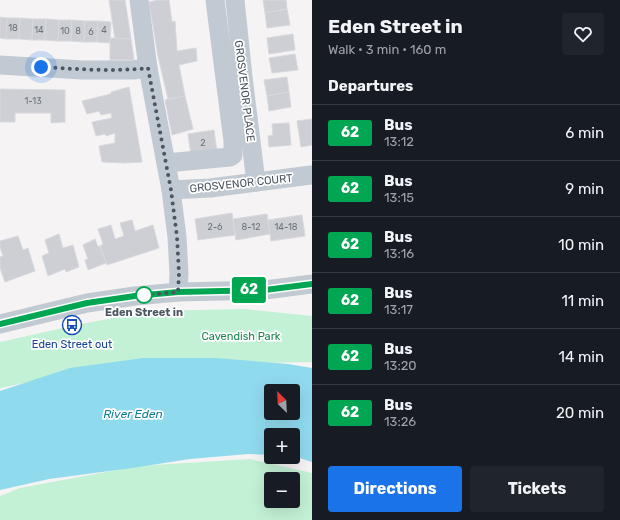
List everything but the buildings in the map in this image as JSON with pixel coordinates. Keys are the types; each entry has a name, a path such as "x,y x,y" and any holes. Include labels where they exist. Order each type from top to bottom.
{"street":[{"path":"139,0 148,68 171,190 177,237 179,274 178,292"},
{"path":"166,163 230,157 233,155 234,141 215,0"},
{"name":"GROSVENOR PLACE","path":"235,0 256,182"},
{"path":"0,65 82,70 133,70 148,68"},
{"name":"GROSVENOR COURT","path":"171,190 210,188 311,175"},
{"path":"0,324 87,303 135,296 178,292 265,290 312,284"}],"green space":[{"name":"Cavendish Park","path":"243,309 312,316 312,362 116,365 0,388 0,342 81,324 151,311"},
{"path":"250,459 264,462 264,464 272,464 312,473 312,520 0,520 0,496 20,488 138,466"}],"water":[{"name":"River Eden","path":"143,358 216,358 288,364 312,368 312,462 300,458 300,428 264,428 264,455 248,454 190,459 49,479 0,490 0,391 70,368"}],"bus line":[{"name":"62","path":"0,324 87,303 135,296 178,292 265,290 312,284"}],"place":[{"name":"Eden Street in","path":"144,295"},
{"name":"Eden Street out","path":"72,325"}],"route":[{"path":"41,67 82,70 133,70 148,68 171,190 177,237 179,274 178,292 144,295"}]}
